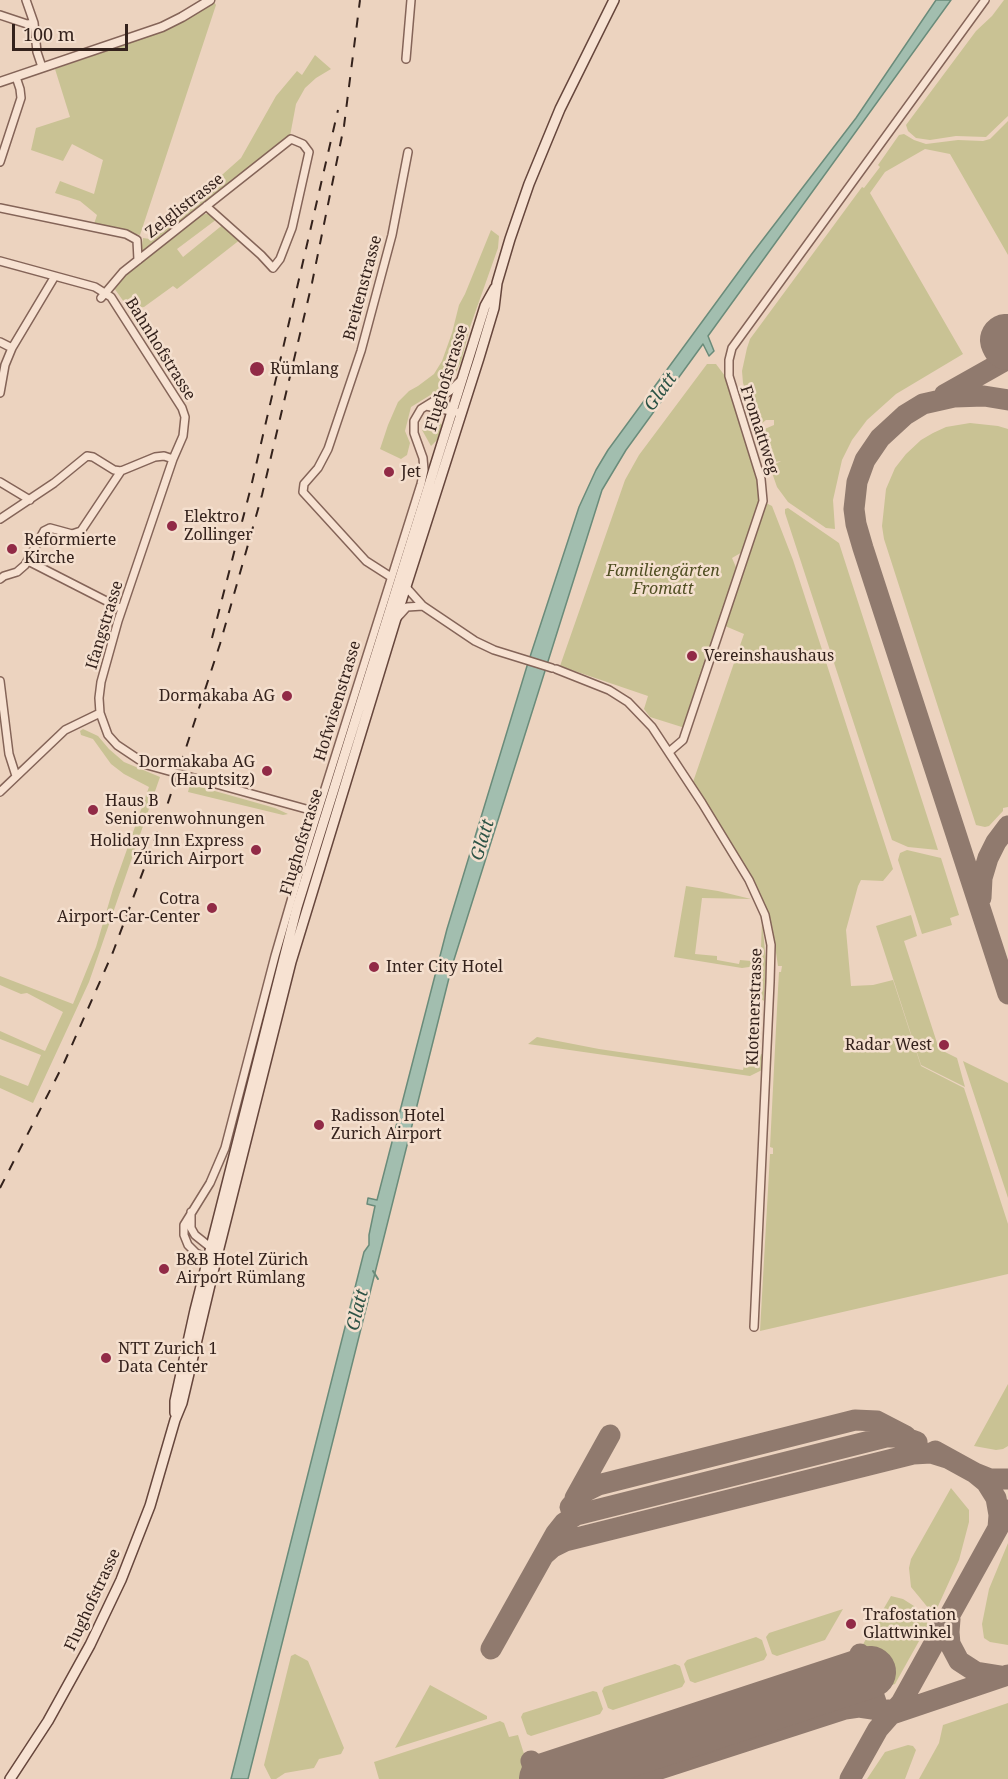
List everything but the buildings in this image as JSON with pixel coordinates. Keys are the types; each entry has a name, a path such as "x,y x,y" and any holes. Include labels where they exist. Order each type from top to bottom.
{"main road":[{"name":"Flughofstrasse","path":"212,1253 291,962 397,619 457,409 464,374 485,306 497,283 516,222 551,130 614,0"},
{"name":"Flughofstrasse","path":"10,1779 71,1682 108,1608 150,1506 182,1403 212,1253 297,907 457,409 494,308 497,283"}],"street":[{"path":"26,0 34,23 37,52 42,67"},
{"path":"0,82 162,27 210,0"},
{"path":"406,59 411,0"},
{"name":"Fromattweg","path":"669,752 683,740 763,501 761,479 729,376 732,348 985,0"},
{"path":"0,15 27,24 34,23"},
{"path":"0,162 21,98 16,77"},
{"name":"Zelglistrasse","path":"103,295 123,272 206,206 291,139 303,144 309,152 292,228 280,258 273,268 206,206"},
{"name":"Breitenstrasse","path":"392,577 366,561 303,492 304,484 318,468 328,449 361,351 389,245 408,152"},
{"path":"0,208 126,234 137,240 138,260"},
{"name":"Bahnhofstrasse","path":"0,261 55,276 111,297 160,377 182,408 185,426"},
{"path":"0,393 5,365 12,348 55,276"},
{"path":"0,342 12,348"},
{"path":"426,406 455,387 464,374"},
{"path":"436,400 446,400 457,409"},
{"path":"426,406 457,409"},
{"name":"Hofwisenstrasse","path":"212,1253 193,1250 184,1235 185,1221 210,1183 225,1148 275,956 317,812 421,484 424,470 423,458 413,425 417,414 426,406"},
{"name":"Ifangstrasse","path":"100,713 101,682 122,609 185,426"},
{"path":"0,519 30,500 87,456 121,471"},
{"path":"0,579 17,572 28,561 44,531 50,528 72,534 81,531 121,471 155,457 164,456 173,459"},
{"path":"0,482 30,500"},
{"path":"28,561 122,609"},
{"name":"Klotenerstrasse","path":"406,587 423,606 475,641 593,682 628,702 652,727 669,752 749,880 760,902 771,945 754,1327"},
{"path":"397,619 407,608 423,606"},
{"path":"0,681 9,754 16,776"},
{"path":"0,792 65,730 100,713 108,735 117,745 147,765 317,812"},
{"path":"191,1212 191,1228 212,1253"}],"green space":[{"path":"1004,0 1008,0 1008,116 986,137 956,136 930,140 916,138 908,131 906,125 976,31 992,16"},
{"path":"214,2 216,5 140,235 94,224 97,215 80,201 55,193 60,181 94,194 103,160 72,144 63,161 31,150 36,128 70,117 55,69 136,41 195,14"},
{"path":"315,55 331,69 305,88 296,104 290,136 141,253 143,238 150,239 241,158 276,96 297,71 302,75"},
{"path":"1008,121 1008,255 950,154 925,149 885,172 870,193 963,354 896,394 867,420 852,440 842,460 833,500 835,529 826,528 788,502 777,487 770,467 781,461 769,463 760,431 774,425 774,420 766,420 761,424 757,422 743,383 742,371 750,339 862,187 864,188 880,167 878,165 899,135 904,134 926,144 958,140 983,141 990,139"},
{"path":"211,213 217,219 177,249 183,257 225,223 241,239 177,289 173,286 144,307 129,309 114,288 124,274 200,215"},
{"path":"491,230 499,236 498,248 470,327 461,362 454,376 445,386 411,407 405,431 410,443 407,455 401,459 380,449 388,425 398,402 409,391 434,374 442,361 459,305"},
{"name":"Familiengärten Fromatt","path":"707,364 716,364 725,376 758,481 760,499 744,551 732,558 739,574 685,728 650,717 644,709 648,696 560,666 625,480 639,455"},
{"path":"438,414 442,426 437,440 431,446 422,430 429,415"},
{"path":"970,423 1008,429 1008,807 1003,808 1003,811 989,826 985,827 976,825 884,539 882,526 886,489 895,468 906,454 921,440 933,433 946,427"},
{"path":"766,503 772,506 793,560 893,869 883,881 861,880 858,886 846,930 851,986 873,985 893,980 921,1066 964,1088 1008,1224 1008,1274 760,1331 770,1154 773,1154 773,1148 770,1147 779,972 782,966 778,966 772,926 758,889 693,782 744,634 725,626"},
{"path":"788,508 839,543 938,850 908,847 892,840 785,513 785,509"},
{"path":"83,729 98,736 124,762 160,777 89,982 33,1103 0,1088 0,1075 28,1086 41,1055 0,1039 0,1031 45,1051 63,1012 27,993 21,994 0,985 0,976 73,1004 96,947 113,889 149,787 124,774 111,764 93,739 81,735 80,731"},
{"path":"190,784 275,808 288,814 283,815 188,792"},
{"path":"907,850 941,858 959,915 950,918 952,925 922,934 898,860 900,853"},
{"path":"686,886 751,899 702,898 695,954 717,956 717,960 739,964 740,960 751,961 761,948 762,920 766,962 764,1001 756,994 756,966 742,968 674,957"},
{"path":"911,915 917,936 904,941 939,1049 957,1058 965,1087 921,1065 876,926"},
{"path":"537,1037 599,1049 743,1070 746,1058 762,1054 762,1070 750,1076 528,1044"},
{"path":"963,1061 1008,1083 1008,1198"},
{"path":"1008,1384 1008,1446 996,1450 974,1446"},
{"path":"951,1488 969,1510 969,1522 959,1560 934,1615 911,1587 909,1568 911,1559"},
{"path":"1008,1543 1008,1645 990,1642 984,1638 982,1624 989,1589"},
{"path":"891,1596 903,1599 914,1606 928,1625 895,1684 878,1689 875,1687 862,1646"},
{"path":"843,1609 825,1640 777,1656 772,1654 766,1637 769,1633"},
{"path":"756,1637 762,1640 767,1655 764,1660 695,1683 690,1681 684,1664 687,1660"},
{"path":"295,1654 308,1661 344,1748 341,1754 319,1759 314,1768 285,1773 276,1779 271,1779 264,1765 291,1656"},
{"path":"857,1659 860,1668 830,1678 833,1690 864,1680 867,1689 591,1779 560,1779 573,1775 569,1763 539,1772 537,1765 539,1763"},
{"path":"675,1664 680,1666 685,1682 682,1687 613,1710 608,1708 602,1691 604,1687"},
{"path":"430,1685 487,1716 487,1719 395,1748"},
{"path":"593,1691 597,1692 603,1709 600,1714 531,1736 527,1734 521,1717 523,1713"},
{"path":"1008,1703 1008,1779 919,1779 939,1743 943,1725"},
{"path":"500,1721 504,1723 509,1737 518,1735 532,1779 379,1779 374,1762"},
{"path":"908,1745 913,1746 916,1750 905,1779 867,1779 885,1752"}],"water":[{"name":"Glatt","path":"936,0 951,0 708,336 714,351 709,356 703,344 626,450 602,490 452,966 248,1779 231,1779 364,1252 369,1245 375,1206 367,1204 368,1198 377,1200 447,929 527,666 579,507 608,450 751,255 856,118"}],"waterway":[{"path":"373,1271 378,1279"}],"taxiway":[{"path":"944,395 1008,359"},
{"path":"1008,400 984,396 954,397 923,404 905,415 880,438 865,460 857,482 854,509 863,548 1008,994"},
{"path":"981,898 982,878 988,858 1008,826"},
{"path":"570,1507 582,1493 598,1485 855,1420 877,1421 906,1436"},
{"path":"575,1498 610,1435"},
{"path":"491,1649 556,1533 564,1523 576,1515 886,1437 903,1437 917,1442"},
{"path":"935,1451 975,1473"},
{"path":"544,1555 565,1541 913,1454 931,1453 947,1458"},
{"path":"998,1528 999,1515 996,1498 986,1482 975,1473 990,1479 1008,1479"},
{"path":"850,1779 878,1729 901,1703 1008,1510"},
{"path":"950,1619 950,1644 959,1661 976,1672 1001,1676"},
{"path":"860,1654 879,1711 889,1710"},
{"path":"892,1714 1008,1675"},
{"path":"629,1779 845,1709 859,1707 886,1711 902,1709"},
{"path":"531,1761 537,1779"}],"runway":[{"path":"1006,340 1008,344"},
{"path":"545,1779 870,1672"}],"railway":[{"path":"0,1188 64,1063 113,952 164,815 220,644 262,495 312,283 344,126 360,0"},
{"path":"212,638 251,487 338,110"}],"place":[{"name":"Rümlang","path":"257,369"},
{"name":"Jet","path":"389,472"},
{"name":"Elektro Zollinger","path":"172,526"},
{"name":"Reformierte Kirche","path":"12,549"},
{"name":"Vereinshaushaus","path":"692,656"},
{"name":"Dormakaba AG","path":"287,696"},
{"name":"Dormakaba AG (Hauptsitz)","path":"267,771"},
{"name":"Haus B Seniorenwohnungen","path":"93,810"},
{"name":"Holiday Inn Express Zürich Airport","path":"256,850"},
{"name":"Cotra Airport-Car-Center","path":"212,908"},
{"name":"Inter City Hotel","path":"374,967"},
{"name":"Radar West","path":"944,1045"},
{"name":"Radisson Hotel Zurich Airport","path":"319,1125"},
{"name":"B&B Hotel Zürich Airport Rümlang","path":"164,1269"},
{"name":"NTT Zurich 1 Data Center","path":"106,1358"},
{"name":"Trafostation Glattwinkel","path":"851,1624"}]}
